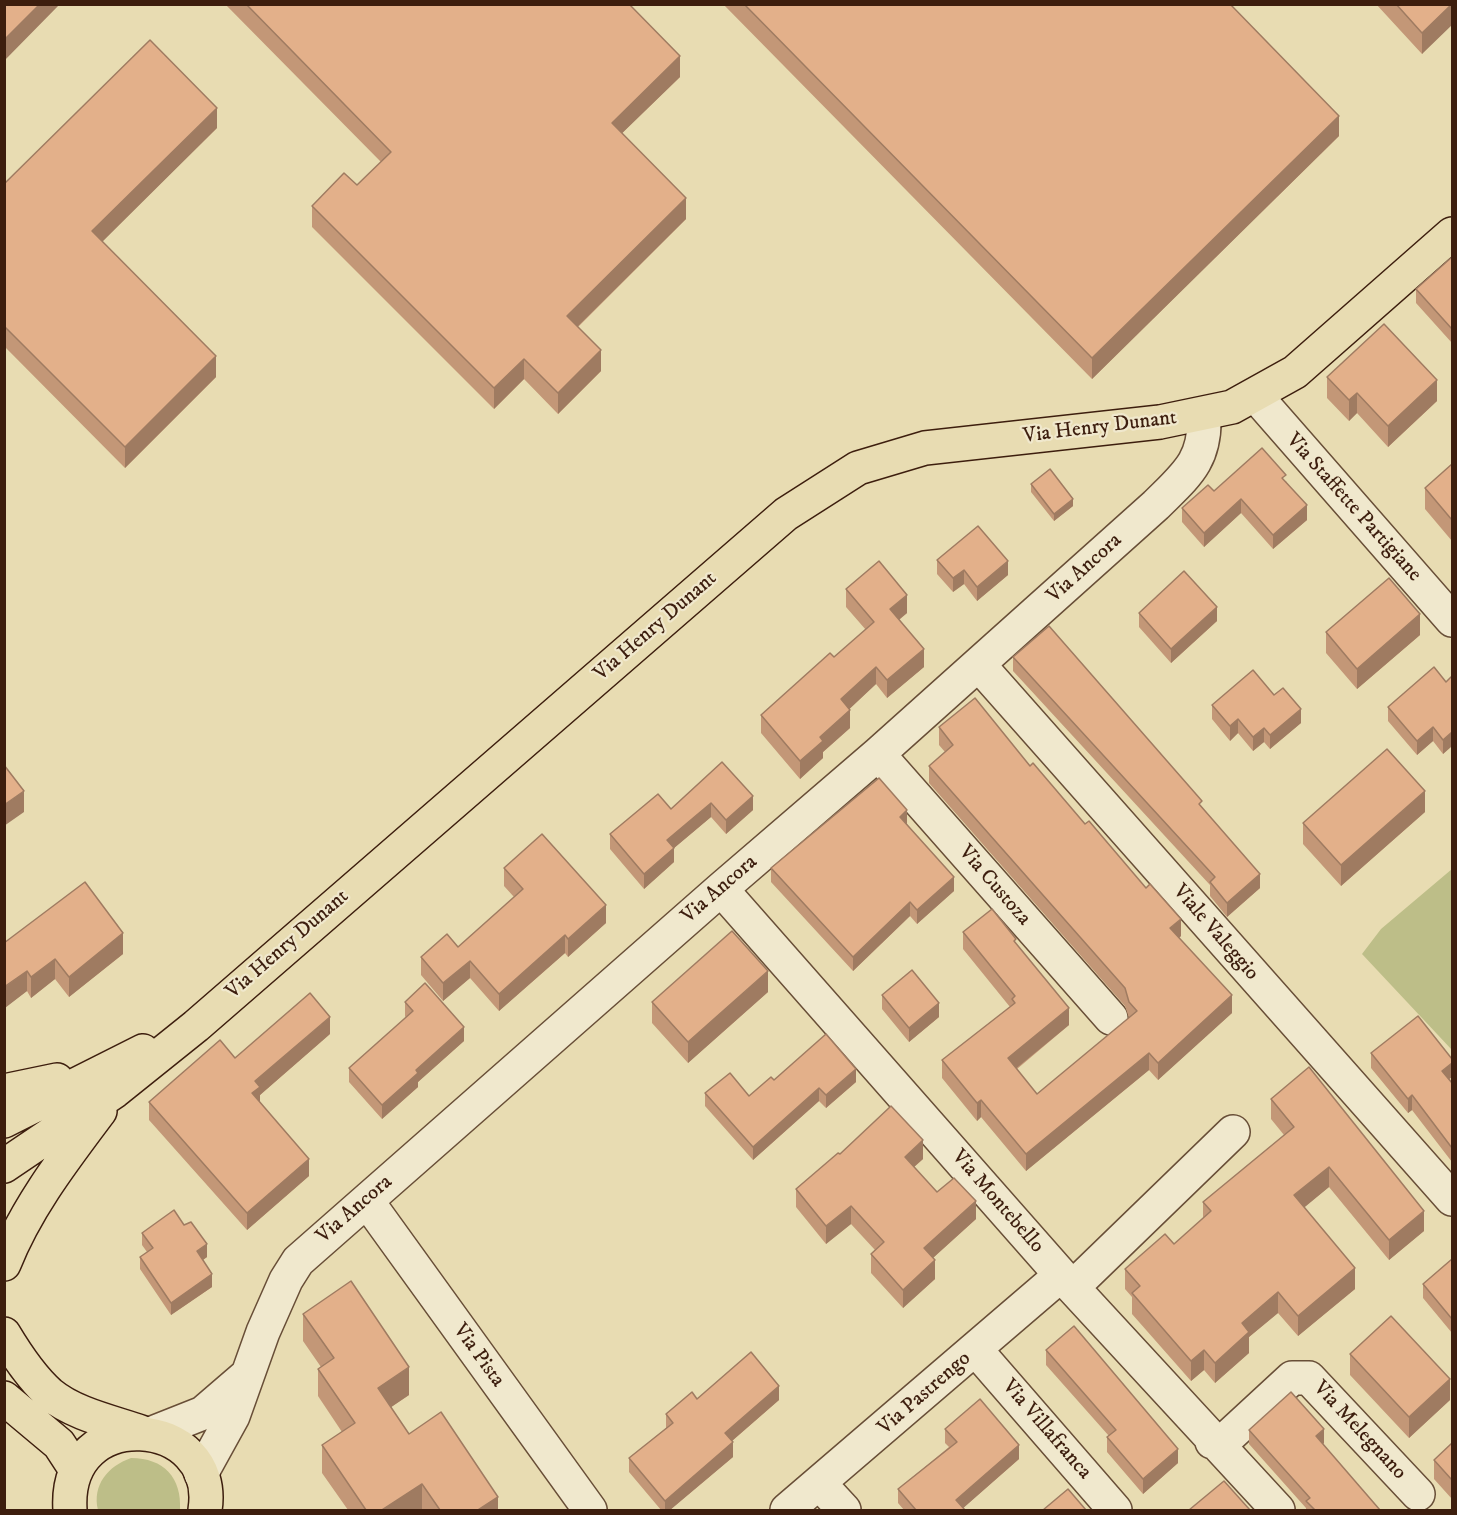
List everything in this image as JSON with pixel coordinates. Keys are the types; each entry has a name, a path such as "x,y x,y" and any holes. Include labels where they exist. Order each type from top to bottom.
{"main road":[{"path":"1256,396 1295,372 1452,234"},
{"name":"Via Henry Dunant","path":"110,1080 196,1026 786,514 858,468 926,448 1204,415 1232,407 1256,396"},
{"path":"4,1091 110,1080"},
{"path":"4,1121 110,1080"},
{"path":"4,1166 110,1080"},
{"path":"4,1264 15,1237 110,1080"},
{"path":"4,1334 12,1348 50,1394 78,1410 168,1439 182,1449 201,1474 206,1495 205,1510"},
{"path":"4,1398 59,1444 76,1470"},
{"name":"Via Ancora","path":"70,1510 70,1491 76,1470 93,1448 111,1437 146,1433"}],"street":[{"name":"Via Staffette Partigiane","path":"1256,396 1452,620"},
{"name":"Via Ancora","path":"201,1474 233,1416 246,1376 286,1280 298,1261 979,665 1192,470 1205,436 1204,415"},
{"name":"Viale Valeggio","path":"979,665 1452,1199"},
{"name":"Via Custoza","path":"878,754 1111,1018"},
{"name":"Via Montebello","path":"721,889 1067,1281 1212,1442 1278,1510"},
{"name":"Via Pastrengo","path":"787,1510 976,1350 1067,1281 1233,1132"},
{"name":"Via Pista","path":"367,1201 590,1510"},
{"name":"Via Villafranca","path":"976,1350 1115,1510"},
{"name":"Via Ancora","path":"146,1433 203,1413 246,1376"},
{"name":"Via Melegnano","path":"1212,1442 1227,1438 1292,1378 1309,1378 1418,1494"},
{"path":"820,1484 844,1510"}],"green space":[{"path":"1452,869 1452,1050 1362,954 1381,929"},
{"path":"131,1458 153,1462 169,1472 178,1488 180,1510 98,1510 97,1492 104,1478 115,1466"}],"building":[{"path":"4,4 40,4 4,40"},
{"path":"246,4 629,4 680,56 612,123 686,198 567,316 601,350 558,393 524,359 494,388 312,206 344,173 357,185 391,152"},
{"path":"744,4 1230,4 1339,116 1092,358"},
{"path":"1396,4 1452,4 1422,33"},
{"path":"150,40 217,108 92,231 216,356 125,447 4,326 4,184"},
{"path":"1452,257 1452,329 1416,289"},
{"path":"1384,324 1437,380 1388,426 1357,393 1349,400 1327,377"},
{"path":"1262,448 1286,475 1282,478 1307,505 1273,535 1241,499 1204,533 1182,508 1208,485 1214,491"},
{"path":"1452,464 1452,520 1425,488"},
{"path":"1050,469 1073,499 1054,514 1031,484"},
{"path":"978,526 1008,561 977,587 964,570 953,578 937,560"},
{"path":"879,561 907,595 890,609 924,649 887,680 876,667 841,699 850,710 820,737 823,741 800,761 761,715 830,653 834,657 874,622 846,589"},
{"path":"1184,571 1217,607 1171,649 1139,613"},
{"path":"1389,578 1420,614 1357,669 1326,632"},
{"path":"1049,626 1202,801 1199,804 1260,874 1227,903 1210,882 1215,877 1013,657"},
{"path":"1434,667 1446,682 1452,676 1452,732 1443,740 1433,727 1417,741 1388,707"},
{"path":"1253,670 1274,695 1283,688 1301,709 1270,735 1264,728 1253,737 1238,719 1230,726 1212,705"},
{"path":"975,698 1030,766 1033,763 1085,824 1089,821 1146,888 1150,884 1181,919 1170,928 1232,995 1158,1063 1149,1053 1026,1154 981,1100 977,1103 942,1060 1015,1003 1012,999 1015,996 963,932 992,909 1016,939 1014,941 1069,1008 1008,1058 1037,1094 1137,1011 1129,1002 1125,988 929,766 953,745 939,727"},
{"path":"1387,749 1425,791 1341,865 1303,823"},
{"path":"722,762 753,796 726,820 711,803 667,840 674,848 644,874 610,834 658,794 671,809"},
{"path":"4,765 24,791 4,805"},
{"path":"879,778 907,810 900,817 954,877 917,910 910,902 853,957 771,868"},
{"path":"542,834 606,905 568,939 565,935 499,994 470,961 443,983 421,957 447,934 458,947 523,889 504,868"},
{"path":"85,882 123,933 69,977 55,959 31,977 27,971 4,987 4,943"},
{"path":"732,931 768,971 688,1042 652,1002"},
{"path":"912,970 939,1003 909,1028 882,995"},
{"path":"425,983 464,1027 416,1070 418,1073 382,1105 349,1068 413,1011 405,1002"},
{"path":"310,993 330,1017 255,1081 260,1087 252,1093 309,1159 247,1213 149,1102 220,1040 235,1058"},
{"path":"1418,1016 1452,1059 1452,1063 1442,1071 1452,1083 1452,1148 1412,1095 1408,1099 1371,1053"},
{"path":"826,1034 856,1069 826,1095 819,1088 753,1147 705,1093 730,1073 749,1096 771,1077 774,1080"},
{"path":"1309,1067 1424,1211 1389,1240 1329,1167 1294,1195 1355,1268 1298,1316 1278,1292 1242,1323 1249,1332 1215,1363 1204,1350 1191,1361 1132,1293 1140,1286 1125,1269 1165,1234 1174,1244 1211,1211 1203,1202 1294,1127 1271,1099"},
{"path":"891,1106 923,1140 905,1157 937,1192 954,1178 976,1201 924,1248 935,1260 903,1290 871,1254 884,1242 851,1206 826,1226 796,1189 838,1153 840,1154"},
{"path":"174,1210 184,1225 191,1222 207,1244 197,1251 212,1274 171,1303 140,1257 153,1248 142,1233"},
{"path":"1452,1259 1452,1319 1423,1284"},
{"path":"351,1281 409,1367 378,1388 409,1434 441,1412 498,1497 478,1510 440,1510 422,1484 382,1510 366,1510 322,1445 355,1423 318,1369 334,1358 303,1314"},
{"path":"1391,1316 1450,1379 1409,1417 1350,1354"},
{"path":"1074,1326 1178,1449 1143,1479 1107,1437 1116,1430 1046,1350"},
{"path":"751,1352 779,1386 725,1433 733,1442 665,1501 629,1458 673,1423 666,1414 692,1392 697,1399"},
{"path":"1291,1392 1324,1429 1316,1436 1380,1510 1315,1510 1306,1501 1310,1498 1249,1430"},
{"path":"980,1399 1019,1445 956,1500 965,1510 916,1510 898,1489 957,1442 945,1429"},
{"path":"1452,1443 1452,1480 1434,1460"},
{"path":"1224,1481 1250,1510 1189,1510"},
{"path":"1068,1489 1086,1510 1043,1510"}]}
